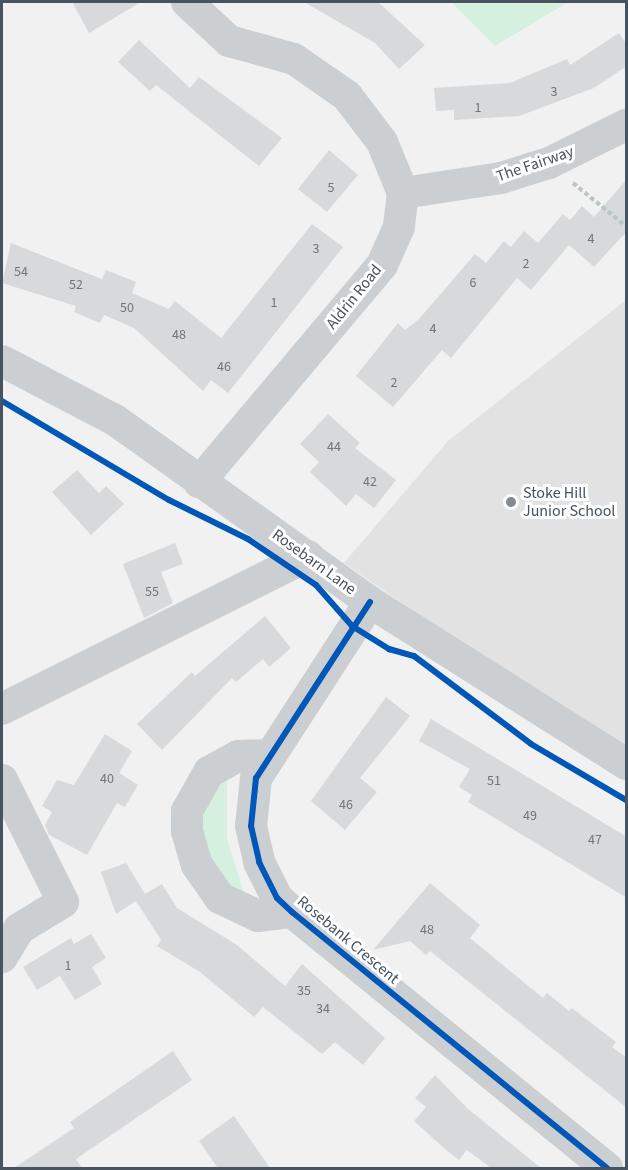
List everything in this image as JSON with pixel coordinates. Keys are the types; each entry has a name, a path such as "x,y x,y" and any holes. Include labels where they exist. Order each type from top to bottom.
{"street":[{"name":"Aldrin Road","path":"187,2 229,41 294,59 347,96 382,142 403,193 399,227 382,265 199,482"},
{"name":"The Fairway","path":"403,193 501,178 549,163 627,125"},
{"name":"Rosebarn Lane","path":"2,361 116,420 199,482 308,556 370,602 627,764"},
{"path":"2,709 308,556"},
{"name":"Rosebank Crescent","path":"370,602 267,755 251,805 253,845 277,898 292,912 608,1168"},
{"name":"Rosebank Crescent","path":"267,755 238,756 208,772 188,811 187,831 197,865 220,898 258,916 292,912"},
{"path":"2,780 63,902 19,929 2,957"}],"path":[{"path":"549,163 627,226"}],"shaded area":[{"name":"Stoke Hill Junior School","path":"626,300 626,757 344,563 448,441"}],"green space":[{"path":"451,2 568,2 495,46"},
{"path":"227,772 227,839 247,903 218,880 199,836 204,798"}],"building":[{"path":"72,2 141,2 89,33"},
{"path":"304,2 378,2 425,45 399,69 375,43"},
{"path":"619,33 627,45 627,66 594,88 519,116 454,120 454,110 436,111 434,88 510,83 567,59 570,65"},
{"path":"139,40 190,88 199,77 282,138 259,166 156,85 150,91 118,62"},
{"path":"329,150 358,175 327,212 298,189"},
{"path":"627,179 627,231 594,267 569,245 531,290 517,278 451,358 442,350 393,407 356,376 398,323 405,330 419,319 475,254 486,263 504,241 511,247 524,231 538,243 563,214 570,220 582,206 594,217"},
{"path":"312,224 343,247 228,393 211,380 203,391 134,328 104,315 100,323 74,312 76,306 2,283 11,243 102,279 106,270 136,282 132,293 169,309 175,301 221,338"},
{"path":"328,414 360,443 355,448 396,480 374,508 356,494 346,506 310,472 319,462 300,444"},
{"path":"77,470 99,493 106,486 124,504 91,535 52,492"},
{"path":"175,543 183,564 161,572 173,603 144,618 123,564"},
{"path":"265,616 291,648 269,667 263,659 236,682 232,678 162,750 137,724 192,672 195,676"},
{"path":"386,697 410,716 360,778 377,792 345,830 311,801"},
{"path":"431,719 627,837 627,898 468,802 472,795 459,787 470,769 419,741"},
{"path":"105,734 132,751 119,773 138,785 125,807 117,803 87,855 49,835 45,825 52,812 42,806 57,780 74,785"},
{"path":"126,863 145,894 162,884 177,908 237,945 285,986 302,964 385,1038 363,1065 335,1042 322,1054 263,1007 254,1017 200,972 157,946 161,940 136,901 116,914 101,872"},
{"path":"430,883 480,925 470,938 543,998 547,993 569,1011 572,1008 616,1042 612,1047 627,1058 627,1108 430,951 426,955 410,941 373,950"},
{"path":"91,934 106,958 92,967 102,984 75,1000 60,976 37,990 23,967 71,938 74,944"},
{"path":"173,1051 192,1080 76,1159 82,1168 14,1168 74,1128 70,1122"},
{"path":"435,1075 468,1109 541,1168 491,1168 467,1150 459,1160 445,1149 414,1121 426,1107 415,1098"},
{"path":"234,1116 270,1168 218,1168 199,1141"}],"cycle path":[{"path":"2,401 169,500 248,539 316,585 352,626 389,649 414,656 531,744 626,800"},
{"path":"370,602 256,778 251,826 259,862 277,898 292,912 607,1168"}],"place":[{"name":"Stoke Hill Junior School","path":"511,502"}]}
